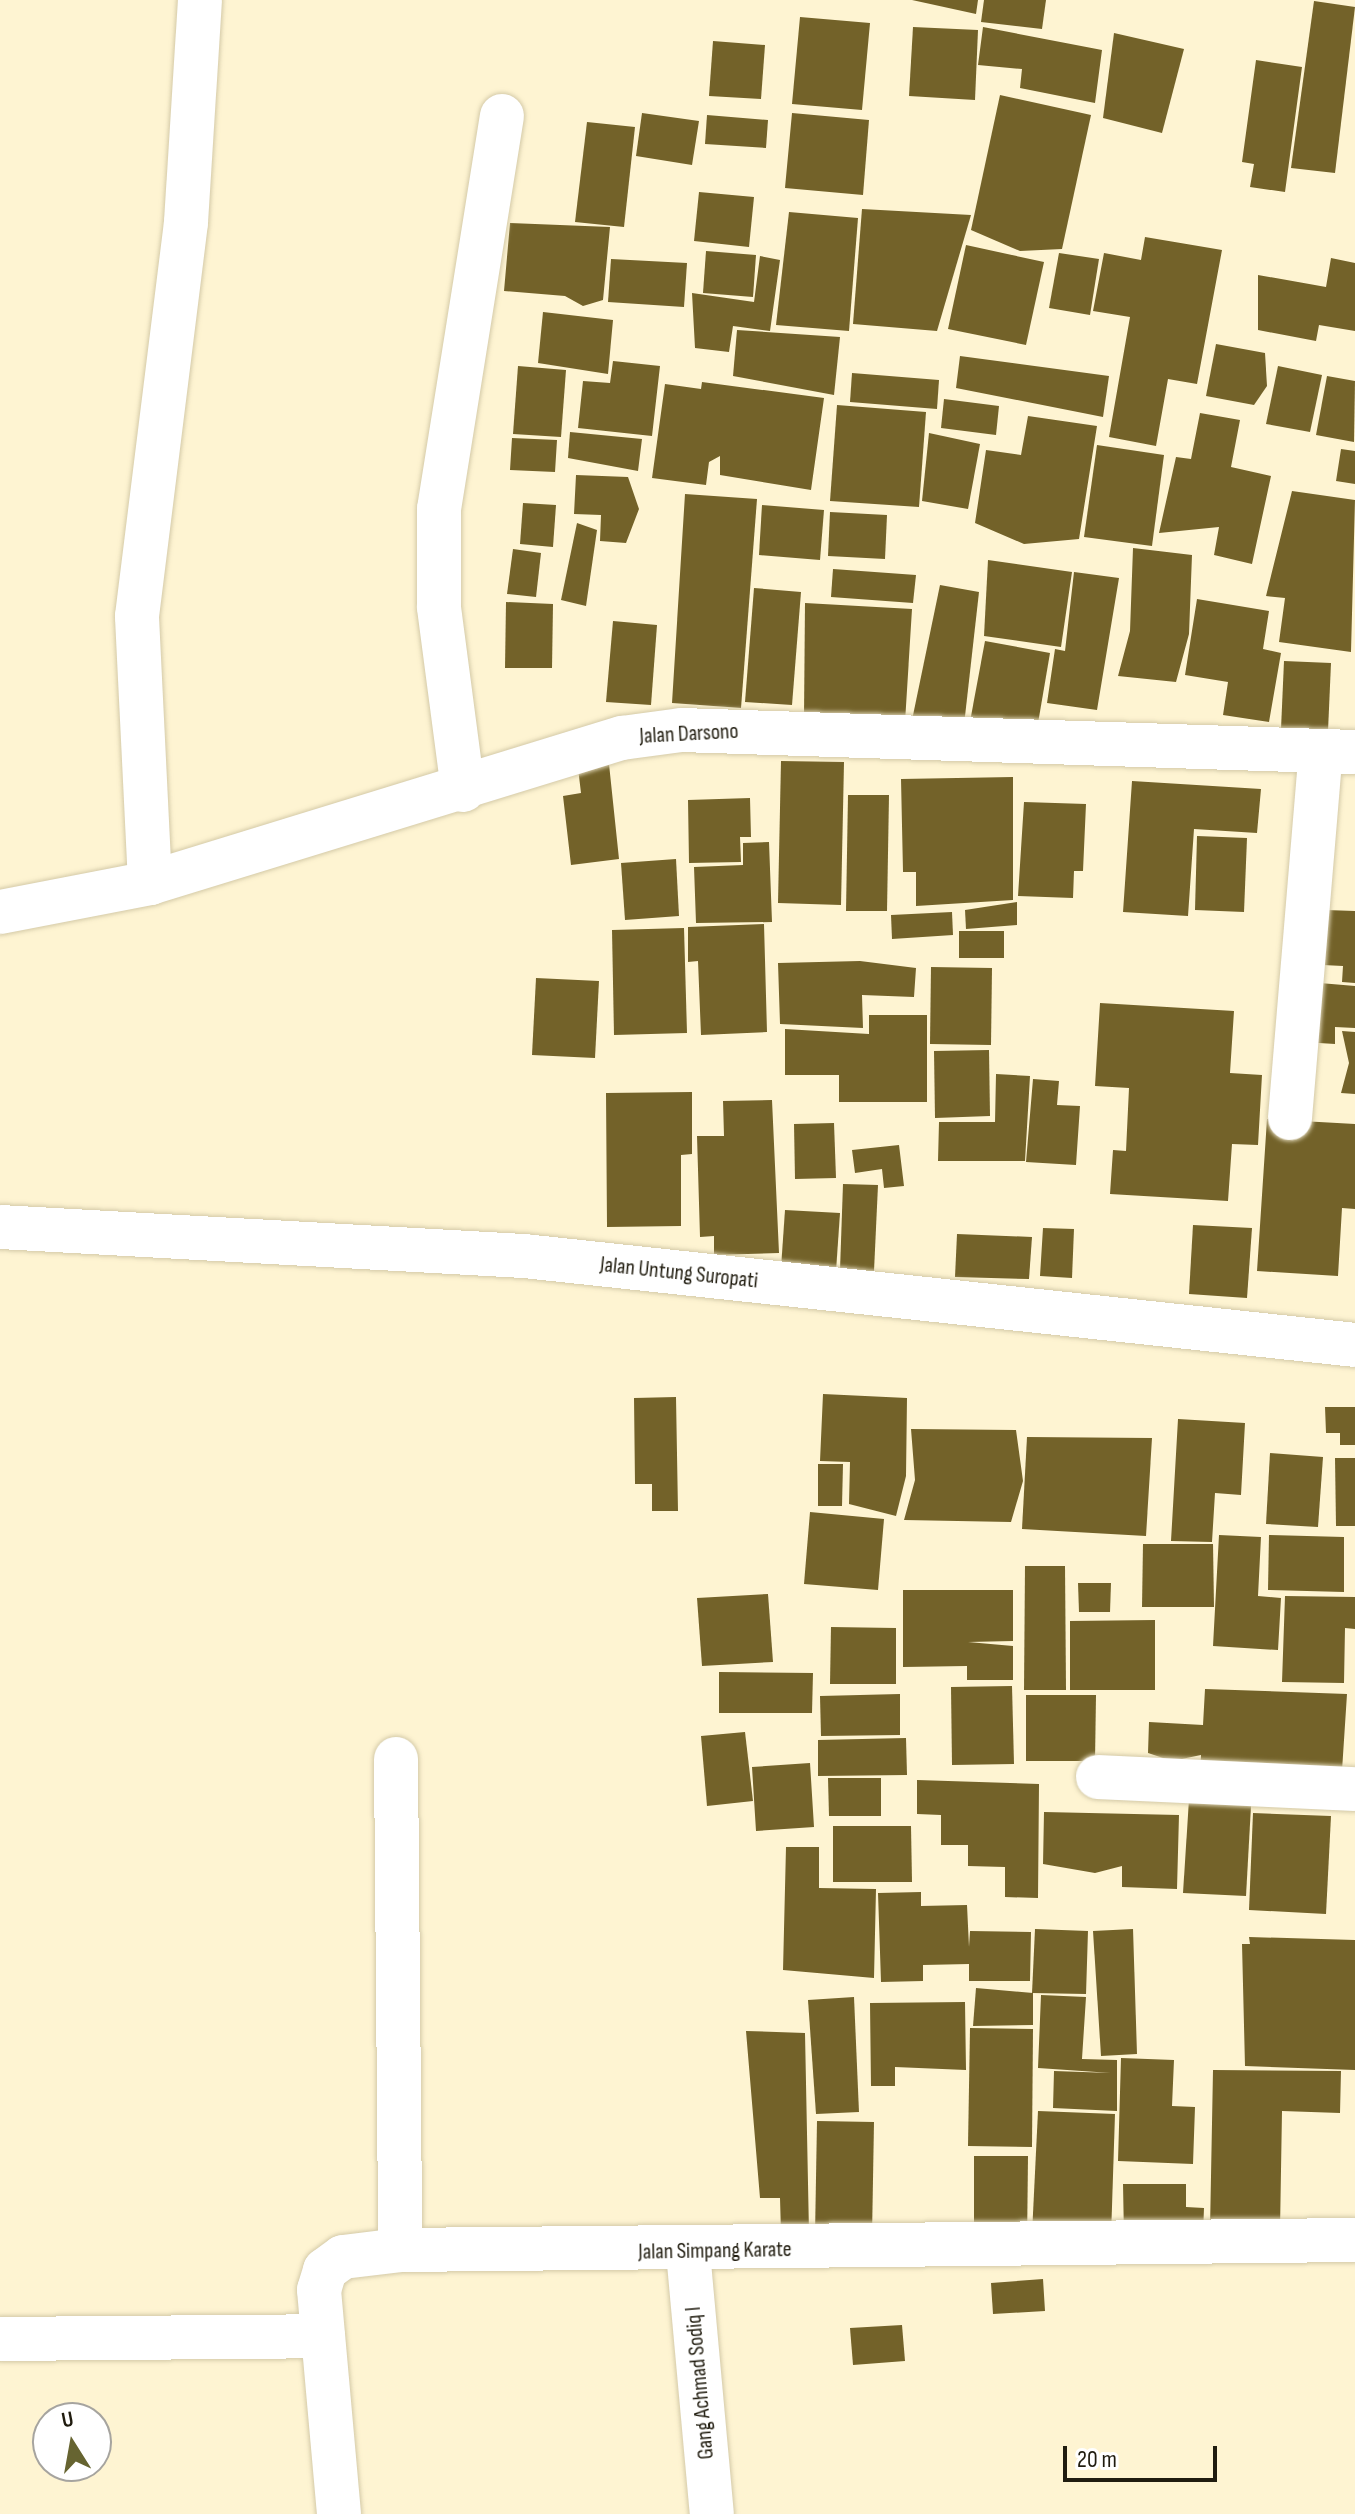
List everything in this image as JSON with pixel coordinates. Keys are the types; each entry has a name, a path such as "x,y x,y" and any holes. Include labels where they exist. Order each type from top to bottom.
{"street":[{"path":"150,883 137,616 186,222 200,0"},
{"path":"463,790 439,607 439,509 502,116"},
{"name":"Jalan Darsono","path":"0,912 150,883 463,790 622,738 681,730 1338,752"},
{"path":"1290,1118 1338,752"},
{"name":"Jalan Untung Suropati","path":"0,1227 524,1256 1355,1345"},
{"path":"396,1759 400,2250"},
{"path":"1098,1777 1355,1789"},
{"name":"Jalan Simpang Karate","path":"339,2514 323,2336 325,2270 343,2257 400,2250 688,2252 1355,2240"},
{"name":"Gang Achmad Sodiq I","path":"688,2252 712,2514"},
{"path":"0,2339 323,2336"}],"building":[{"path":"912,0 978,0 976,14"},
{"path":"984,0 1046,0 1042,29 981,22"},
{"path":"1314,1 1355,7 1335,173 1291,168"},
{"path":"800,17 870,23 862,110 792,104"},
{"path":"913,27 978,30 975,100 909,96"},
{"path":"983,27 1102,50 1095,103 1020,88 1022,69 978,65"},
{"path":"1114,33 1184,49 1162,133 1103,118"},
{"path":"713,41 765,45 761,99 709,96"},
{"path":"1256,60 1302,67 1285,192 1250,187 1254,164 1242,162"},
{"path":"1000,95 1091,115 1062,249 1020,251 971,230"},
{"path":"642,113 699,121 692,165 636,156"},
{"path":"792,113 869,120 863,195 785,188"},
{"path":"707,115 768,120 766,148 705,144"},
{"path":"587,122 635,127 624,227 575,222"},
{"path":"699,192 754,197 749,247 694,241"},
{"path":"862,209 971,215 937,331 853,324"},
{"path":"789,212 858,218 849,331 776,325"},
{"path":"510,223 610,227 603,300 583,306 565,296 504,291"},
{"path":"1145,237 1222,250 1197,384 1168,379 1156,446 1109,437 1130,317 1093,311 1104,253 1141,260"},
{"path":"966,245 1044,262 1026,345 948,329"},
{"path":"706,251 756,255 753,297 703,293"},
{"path":"1059,253 1099,259 1090,315 1049,308"},
{"path":"760,256 780,260 770,331 733,326 729,352 695,348 692,293 754,302"},
{"path":"1331,258 1355,263 1355,331 1319,325 1316,341 1258,330 1258,275 1326,287"},
{"path":"611,259 687,263 684,307 608,302"},
{"path":"543,312 613,320 608,374 538,363"},
{"path":"737,330 840,337 834,395 733,376"},
{"path":"1216,344 1265,353 1267,386 1254,405 1206,396"},
{"path":"960,356 1109,376 1103,417 956,388"},
{"path":"613,361 660,366 652,436 578,428 583,381 610,383"},
{"path":"518,366 566,370 561,437 513,434"},
{"path":"1278,366 1322,375 1310,432 1266,424"},
{"path":"852,373 939,380 937,409 850,402"},
{"path":"1327,376 1355,381 1354,442 1316,435"},
{"path":"702,382 824,398 811,490 720,475 720,456 709,462 706,485 652,478 665,384 701,389"},
{"path":"944,399 999,406 996,435 941,428"},
{"path":"837,405 926,412 919,507 830,501"},
{"path":"1200,413 1240,420 1231,467 1271,476 1252,564 1214,555 1219,527 1159,533 1176,457 1191,459"},
{"path":"1028,416 1097,426 1079,539 1024,544 975,523 986,450 1021,455"},
{"path":"570,432 642,439 638,471 568,458"},
{"path":"929,433 980,444 968,509 922,501"},
{"path":"512,438 557,440 555,472 510,470"},
{"path":"1097,445 1164,455 1152,546 1084,537"},
{"path":"1341,449 1355,451 1355,484 1336,481"},
{"path":"576,475 628,477 639,509 626,543 600,541 601,515 574,514"},
{"path":"1292,491 1355,500 1351,652 1279,642 1285,598 1266,596"},
{"path":"685,494 757,499 741,708 672,703"},
{"path":"523,503 556,505 553,547 520,544"},
{"path":"762,505 824,510 820,560 759,555"},
{"path":"830,512 887,515 885,559 828,556"},
{"path":"577,523 597,530 586,606 561,600"},
{"path":"1133,548 1192,555 1189,634 1176,682 1118,676 1130,631"},
{"path":"513,549 541,553 536,597 507,594"},
{"path":"988,560 1072,572 1061,647 984,636"},
{"path":"833,569 916,575 913,603 831,597"},
{"path":"1074,572 1119,578 1097,710 1047,703 1055,649 1065,651"},
{"path":"940,585 979,592 963,734 911,725"},
{"path":"754,588 801,592 792,705 745,702"},
{"path":"1197,599 1269,611 1263,649 1281,653 1269,722 1223,715 1228,682 1185,675"},
{"path":"506,602 553,604 552,668 505,668"},
{"path":"805,603 912,609 905,722 804,716"},
{"path":"613,621 657,625 651,705 606,702"},
{"path":"985,641 1050,653 1036,735 969,727"},
{"path":"1284,661 1331,663 1328,731 1281,729"},
{"path":"781,761 844,762 841,905 778,903"},
{"path":"609,764 619,859 571,865 563,796 581,793 578,768"},
{"path":"1013,777 1013,900 916,906 916,872 903,872 901,779"},
{"path":"1132,781 1261,789 1257,833 1194,829 1188,916 1123,912"},
{"path":"848,795 889,795 887,911 846,911"},
{"path":"750,798 751,837 740,837 741,862 689,863 688,800"},
{"path":"1024,802 1086,804 1083,871 1074,871 1073,898 1018,896"},
{"path":"1197,836 1247,838 1244,912 1195,910"},
{"path":"769,842 772,922 696,923 694,867 743,865 743,843"},
{"path":"676,859 679,916 625,920 621,863"},
{"path":"1017,902 1017,925 966,929 965,910"},
{"path":"1326,910 1355,911 1355,983 1342,982 1343,966 1323,965"},
{"path":"952,912 953,935 892,939 891,915"},
{"path":"764,924 767,1032 701,1035 698,961 688,962 688,927"},
{"path":"684,928 687,1033 614,1035 612,930"},
{"path":"959,931 1004,931 1004,958 959,958"},
{"path":"860,961 916,968 914,997 862,995 863,1028 780,1024 778,963"},
{"path":"931,967 992,968 991,1045 930,1044"},
{"path":"536,978 599,981 595,1058 532,1055"},
{"path":"1308,982 1355,986 1355,1028 1335,1027 1335,1044 1303,1042"},
{"path":"1100,1003 1234,1011 1230,1073 1262,1075 1258,1145 1232,1144 1228,1201 1110,1194 1113,1150 1126,1151 1129,1088 1095,1086"},
{"path":"869,1015 927,1015 927,1102 839,1102 839,1075 785,1075 785,1029 869,1034"},
{"path":"1342,1031 1355,1032 1355,1094 1341,1093 1349,1063"},
{"path":"989,1050 990,1116 935,1118 934,1051"},
{"path":"996,1074 1030,1076 1025,1161 938,1161 939,1122 995,1122"},
{"path":"1033,1079 1059,1081 1057,1105 1080,1106 1076,1165 1026,1162"},
{"path":"692,1092 692,1154 681,1155 681,1226 607,1227 606,1093"},
{"path":"772,1100 779,1253 714,1255 714,1236 700,1237 697,1136 724,1136 723,1101"},
{"path":"1267,1119 1355,1124 1355,1209 1342,1208 1338,1276 1257,1271"},
{"path":"834,1123 836,1178 795,1179 794,1124"},
{"path":"899,1145 904,1186 884,1188 882,1169 855,1173 852,1150"},
{"path":"843,1184 878,1185 874,1271 840,1270"},
{"path":"785,1210 840,1213 836,1271 781,1268"},
{"path":"1193,1225 1252,1228 1247,1298 1189,1294"},
{"path":"1043,1228 1074,1229 1072,1278 1040,1276"},
{"path":"957,1234 1032,1237 1029,1279 955,1277"},
{"path":"823,1394 907,1398 906,1476 896,1516 849,1504 850,1462 820,1461"},
{"path":"676,1397 678,1511 652,1511 652,1484 635,1484 634,1398"},
{"path":"1325,1407 1355,1407 1355,1445 1340,1445 1340,1433 1326,1433"},
{"path":"1178,1419 1245,1423 1241,1495 1215,1493 1212,1542 1171,1541"},
{"path":"911,1429 1016,1430 1023,1481 1011,1522 904,1520 915,1480"},
{"path":"1027,1437 1152,1438 1146,1536 1022,1529"},
{"path":"1270,1453 1323,1457 1318,1527 1266,1524"},
{"path":"1335,1458 1355,1458 1355,1526 1336,1526"},
{"path":"818,1464 843,1464 842,1506 818,1506"},
{"path":"810,1512 884,1519 878,1590 804,1584"},
{"path":"1219,1535 1261,1537 1258,1596 1281,1598 1278,1650 1213,1646"},
{"path":"1269,1535 1344,1537 1344,1592 1268,1590"},
{"path":"1143,1544 1213,1544 1214,1607 1142,1607"},
{"path":"1025,1566 1065,1566 1066,1690 1024,1690"},
{"path":"1078,1583 1111,1583 1110,1612 1079,1612"},
{"path":"903,1590 1013,1590 1013,1641 968,1642 1013,1646 1013,1680 967,1680 967,1666 903,1667"},
{"path":"768,1594 773,1662 702,1666 697,1598"},
{"path":"1285,1596 1355,1597 1355,1629 1345,1628 1344,1683 1282,1682"},
{"path":"1155,1620 1155,1690 1070,1690 1070,1621"},
{"path":"831,1627 896,1628 896,1684 830,1684"},
{"path":"719,1672 813,1673 812,1713 719,1713"},
{"path":"1012,1686 1014,1764 952,1765 951,1687"},
{"path":"1205,1689 1347,1694 1341,1786 1200,1778 1201,1755 1172,1761 1148,1753 1149,1722 1203,1725"},
{"path":"900,1694 900,1735 821,1736 820,1696"},
{"path":"1026,1695 1096,1695 1095,1761 1026,1761"},
{"path":"745,1732 753,1801 707,1806 701,1736"},
{"path":"906,1738 907,1775 818,1776 818,1740"},
{"path":"810,1763 814,1827 756,1831 752,1767"},
{"path":"828,1778 881,1778 881,1816 829,1816"},
{"path":"917,1780 1039,1784 1038,1898 1005,1897 1005,1867 968,1866 968,1845 941,1845 941,1815 917,1814"},
{"path":"1190,1784 1252,1788 1246,1896 1183,1893"},
{"path":"1044,1812 1179,1815 1177,1889 1122,1887 1122,1866 1095,1873 1043,1864"},
{"path":"1253,1813 1331,1816 1326,1914 1249,1910"},
{"path":"833,1826 911,1826 912,1882 833,1882"},
{"path":"786,1847 819,1847 819,1888 876,1889 874,1978 783,1970"},
{"path":"921,1892 921,1906 967,1905 969,1947 970,1931 1031,1932 1030,1981 969,1981 969,1964 923,1965 923,1981 881,1982 878,1893"},
{"path":"1035,1929 1088,1931 1086,1994 1032,1993"},
{"path":"1133,1929 1137,2054 1101,2056 1093,1931"},
{"path":"1249,1937 1355,1940 1355,2070 1245,2066 1242,1944 1250,1944"},
{"path":"976,1988 1033,1993 1033,2025 973,2026"},
{"path":"1041,1995 1086,1997 1082,2059 1117,2060 1117,2111 1053,2108 1054,2071 1111,2073 1038,2068"},
{"path":"854,1997 859,2112 816,2114 808,2000"},
{"path":"965,2002 966,2070 895,2067 895,2086 871,2086 870,2003"},
{"path":"970,2028 1033,2029 1032,2147 968,2146"},
{"path":"746,2031 805,2033 809,2233 781,2233 780,2198 760,2198"},
{"path":"1121,2058 1174,2060 1172,2106 1195,2107 1193,2164 1118,2161"},
{"path":"1213,2070 1341,2071 1340,2113 1282,2111 1280,2230 1210,2229"},
{"path":"1038,2111 1115,2114 1111,2237 1032,2234"},
{"path":"817,2121 874,2122 872,2236 815,2235"},
{"path":"974,2156 1028,2156 1027,2245 974,2245"},
{"path":"1123,2184 1186,2184 1186,2207 1204,2208 1203,2234 1124,2237"},
{"path":"1043,2279 1045,2311 993,2314 991,2283"},
{"path":"902,2325 905,2361 853,2365 850,2328"}]}
